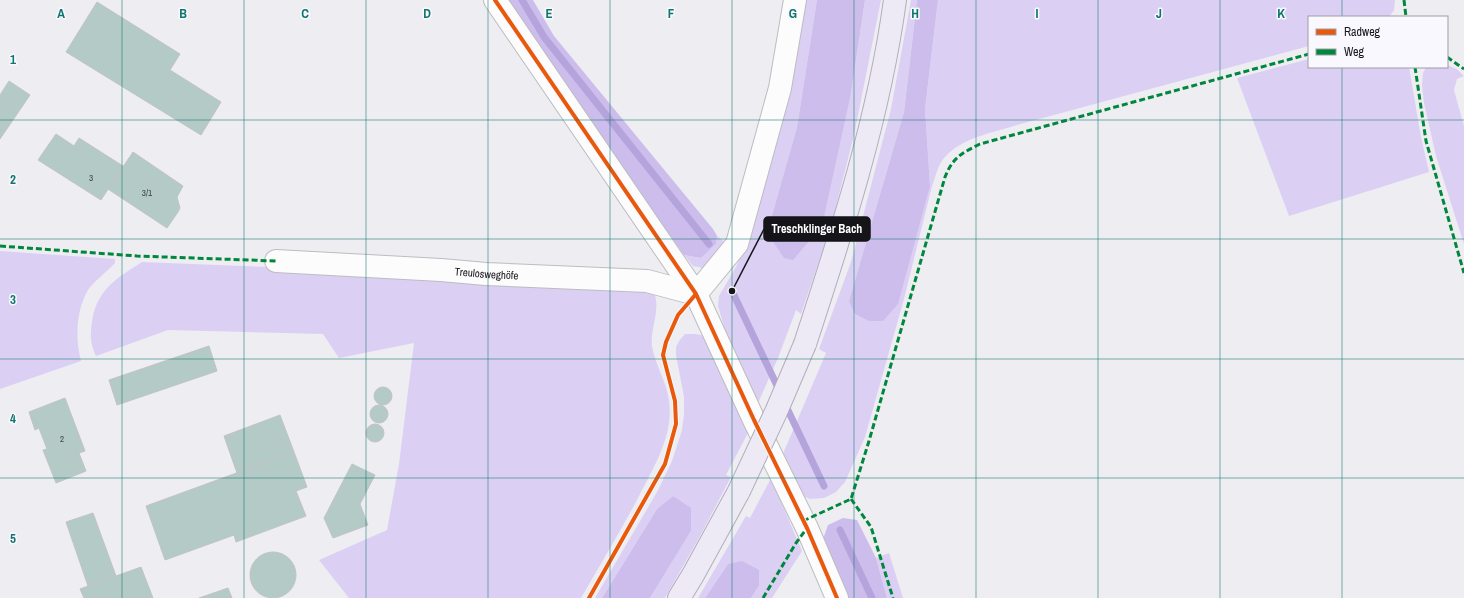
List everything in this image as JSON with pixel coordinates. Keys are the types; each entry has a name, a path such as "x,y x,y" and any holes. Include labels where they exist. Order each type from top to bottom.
{"main road":[{"path":"679,598 738,491 776,412 805,344 833,256 867,140 895,0"}],"street":[{"path":"495,0 696,294 754,420 807,528 837,598"},
{"path":"696,294 737,244 780,88 795,0"},
{"name":"Treulosweghöfe","path":"276,262 441,270 486,274 647,281 696,294"}],"shaded area":[{"path":"503,0 533,0 554,36 713,229 717,236 716,244 701,258 684,255"},
{"path":"803,0 817,0 797,127 767,233 851,93 865,0 881,0 854,135 831,226 801,314 796,310 778,358 758,403 725,330 718,306 719,296 737,265 762,196 770,165"},
{"path":"817,0 865,0 851,93 822,226 793,260 784,258 767,233 797,127"},
{"path":"911,0 917,0 904,112 849,301 930,186 925,109 938,0 1395,0 1394,10 1390,16 1308,16 1308,46 979,136 952,150 945,157 937,170 932,186 904,299 865,437 845,482 836,492 824,498 810,499 799,494 782,456 826,353 819,349 851,262 891,109"},
{"path":"917,0 938,0 925,109 930,186 898,304 883,321 869,321 855,314 849,301 904,112"},
{"path":"1308,59 1308,68 1409,68 1421,137 1429,172 1289,216 1237,78"},
{"path":"1448,65 1457,69 1464,76 1457,79 1454,90 1464,126 1464,244 1436,156 1424,103 1422,85 1423,73 1426,68 1448,68"},
{"path":"717,236 726,243 710,263 703,268 693,266 684,255 701,258 716,244"},
{"path":"0,251 115,259 115,263 91,286 84,298 79,316 77,334 81,361 0,389"},
{"path":"142,262 346,270 653,290 656,311 652,346 668,394 670,414 668,427 661,451 650,475 581,598 349,598 319,560 387,530 399,464 414,343 339,358 323,334 168,330 96,356 91,339 91,331 94,311 98,301 109,286"},
{"path":"685,334 704,336 749,431 726,475 731,477 665,598 650,598 691,531 673,496 657,509 602,598 595,598 657,492 672,461 682,430 684,414 684,397 676,355 676,347"},
{"path":"771,478 802,551 772,598 751,598 759,586 728,564 705,598 698,598 746,516 750,518"},
{"path":"673,496 691,508 691,531 650,598 602,598 657,509"},
{"path":"843,518 857,520 876,558 887,598 845,598 822,542 828,525"},
{"path":"889,553 903,598 887,598 876,558"},
{"path":"742,561 759,570 759,586 751,598 705,598 728,564"}],"building":[{"path":"97,2 180,54 170,70 221,102 201,135 66,52"},
{"path":"9,81 30,95 0,139 0,95"},
{"path":"56,134 74,146 79,138 123,166 101,200 38,160"},
{"path":"133,152 183,186 177,197 180,208 167,228 108,189"},
{"path":"209,346 217,371 117,405 109,380"},
{"path":"383,387 389,390 392,396 389,402 383,405 377,402 374,396 377,390"},
{"path":"65,398 85,451 79,453 86,471 56,483 43,450 47,449 39,428 35,430 29,412"},
{"path":"379,405 385,408 388,414 385,420 379,423 373,420 370,414 373,408"},
{"path":"280,415 294,452 237,473 224,436"},
{"path":"375,424 381,427 384,433 381,439 375,442 369,439 366,433 369,427"},
{"path":"294,452 307,487 296,491 306,516 236,542 234,535 165,560 146,506"},
{"path":"352,464 375,475 360,504 368,525 333,538 324,518"},
{"path":"93,513 116,576 88,586 66,522"},
{"path":"273,552 286,556 292,562 296,575 292,588 286,594 273,598 260,594 254,588 250,575 254,562 260,556"},
{"path":"141,567 153,598 84,598 80,589"},
{"path":"228,588 232,598 199,598"}],"waterway":[{"path":"522,0 544,37 709,244"},
{"path":"732,291 780,392"},
{"path":"785,404 824,486"},
{"path":"840,530 872,598"}],"marked path":[{"path":"1404,0 1406,16"},
{"path":"803,521 851,499 945,177 951,165 959,156 980,144 1308,54"},
{"path":"1448,58 1464,69"},
{"path":"1415,68 1426,141 1464,273"},
{"path":"0,246 137,256 276,261"},
{"path":"851,499 871,527 893,598"},
{"path":"763,598 796,543 807,528"}],"cycle path":[{"path":"495,0 696,294 754,420 807,528 837,598"},
{"path":"589,598 665,464 676,424 675,401 663,355 666,342 678,315 696,294"}],"place":[{"name":"Treschklinger Bach","path":"732,291"}]}
